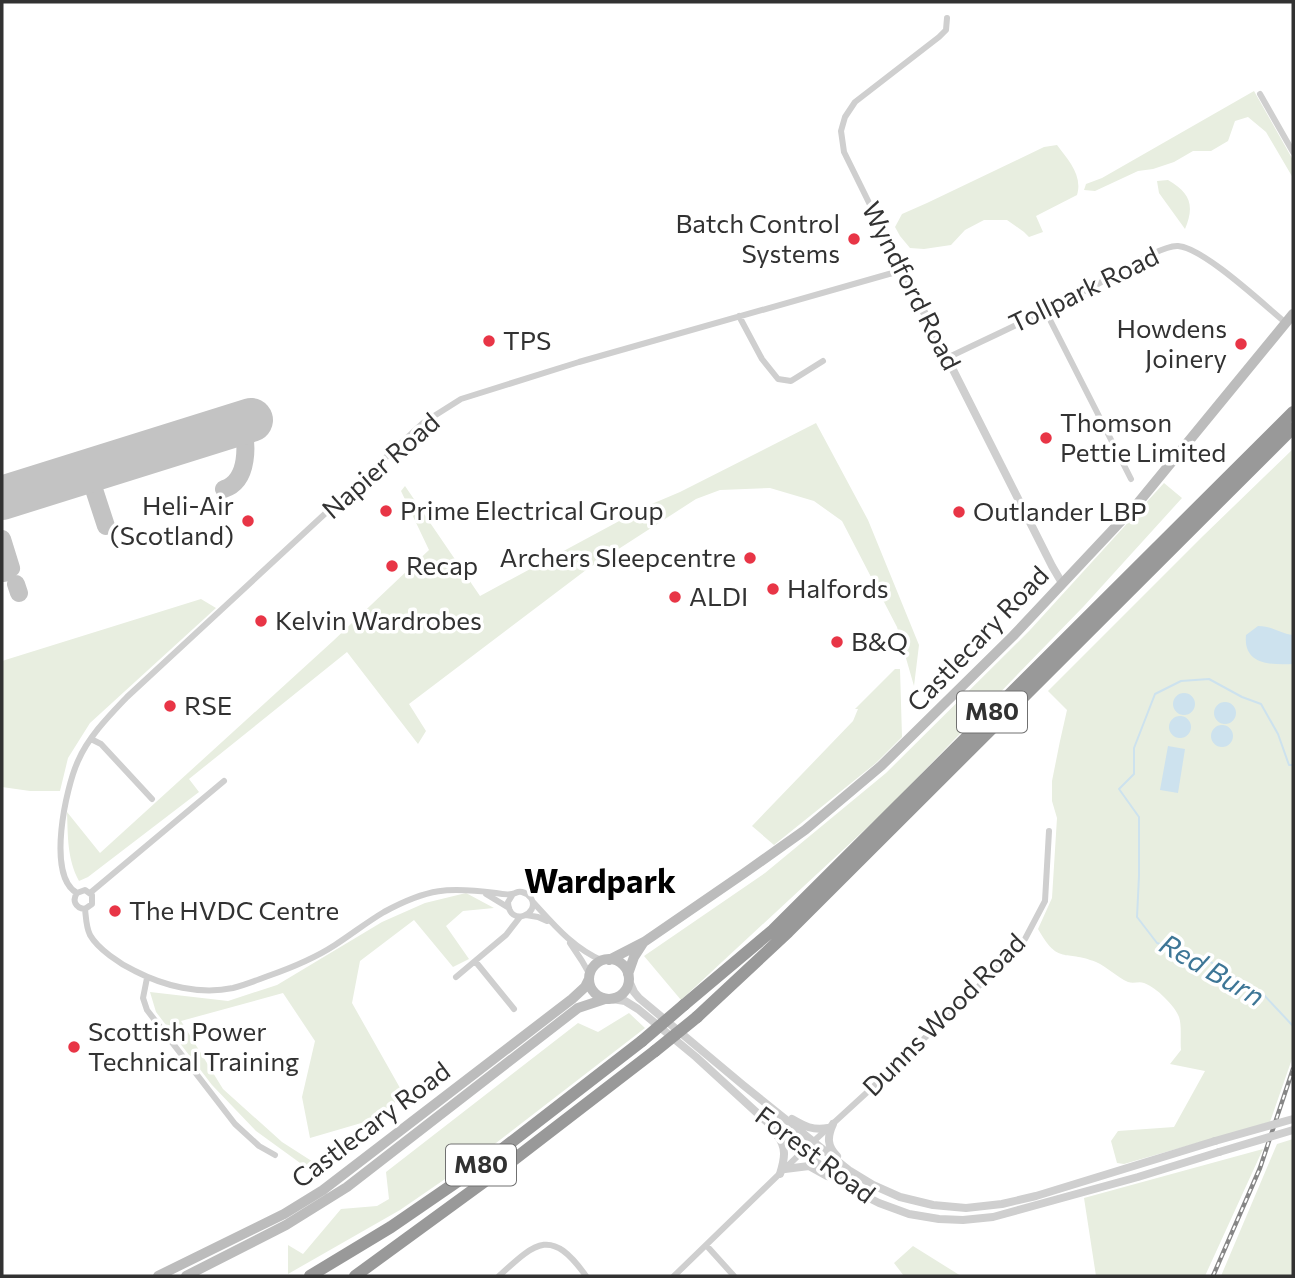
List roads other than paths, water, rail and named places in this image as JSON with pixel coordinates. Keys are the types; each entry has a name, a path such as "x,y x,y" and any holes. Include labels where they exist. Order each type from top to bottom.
{"highway":[{"name":"M80","path":"310,1276 391,1227 487,1161 642,1041 773,930 1293,412"},
{"name":"M80","path":"355,1276 499,1171 697,1017 788,932 1293,428"},
{"name":"M80","path":"345,1276 413,1234"}],"main road":[{"name":"Castlecary Road","path":"606,960 644,942 805,830 881,766 1013,635 1138,503 1293,314"},
{"name":"Castlecary Road","path":"628,977 634,957 644,942"},
{"path":"606,960 619,962 626,968 628,977 624,992 608,999 594,993 589,977 595,965 606,960"},
{"name":"Castlecary Road","path":"158,1276 284,1214 323,1190 564,1006 580,993 589,977"},
{"name":"Castlecary Road","path":"186,1276 286,1225 337,1194 578,1008 608,999"}],"street":[{"name":"Wyndford Road","path":"947,18 946,30 939,37 855,102 845,117 841,131 844,152 1062,583"},
{"path":"1260,94 1293,152"},
{"name":"Tollpark Road","path":"947,358 1157,252 1175,246 1208,259 1286,323"},
{"name":"Napier Road","path":"513,894 452,889 437,891 405,900 373,918 334,946 286,970 232,988 200,990 173,986 147,978 128,968 110,956 90,936 85,909 79,908 75,903 77,893 70,889 65,877 61,830 65,802 78,760 91,738 127,697 423,423 461,399 579,362 903,270"},
{"path":"1045,310 1131,479"},
{"path":"739,316 762,359 778,379 790,381 823,361"},
{"path":"91,738 101,744 152,799"},
{"path":"90,893 224,781"},
{"name":"Dunns Wood Road","path":"674,1276 977,988 1025,939 1045,901 1049,831"},
{"path":"77,893 85,890 93,898 92,904 85,909"},
{"name":"Napier Road","path":"475,890 489,895 510,910"},
{"path":"506,935 510,910 508,902 513,894 525,893 567,939 586,953 606,960"},
{"path":"456,976 506,935 532,909 532,901"},
{"path":"510,910 516,916 538,917 549,921"},
{"path":"567,939 589,977"},
{"path":"475,961 514,1009"},
{"name":"Forest Road","path":"628,977 639,998 813,1142 873,1185 900,1197 933,1205 966,1208 1037,1196 1293,1119"},
{"path":"147,978 142,998 147,1010 235,1124 259,1146 275,1155"},
{"name":"Forest Road","path":"608,999 625,1001 638,1009 761,1116 851,1189 909,1214 963,1220 1029,1208 1293,1130"},
{"path":"771,1107 810,1129 819,1130 830,1126"},
{"path":"761,1116 782,1142 785,1153 782,1171 809,1166 851,1189"},
{"path":"830,1126 828,1137 832,1150 856,1174"},
{"path":"797,1129 803,1140 803,1151"},
{"path":"813,1142 814,1151 825,1168"},
{"path":"499,1276 523,1254 542,1244 555,1245 576,1263 586,1276"},
{"path":"706,1245 734,1276"}],"water":[{"path":"1258,626 1293,635 1293,664 1268,663 1254,658 1246,645 1246,635"},
{"path":"1184,693 1192,696 1195,704 1192,712 1184,715 1176,712 1173,704 1176,696"},
{"path":"1225,702 1233,705 1236,713 1233,721 1225,724 1217,721 1214,713 1217,705"},
{"path":"1180,716 1188,719 1191,727 1188,735 1180,738 1172,735 1169,727 1172,719"},
{"path":"1222,725 1230,728 1233,736 1230,744 1222,747 1214,744 1211,736 1214,728"},
{"path":"1168,746 1185,749 1178,793 1160,790"}],"waterway":[{"name":"Red Burn","path":"1293,765 1289,765 1278,734 1261,704 1209,679 1181,681 1155,694 1134,748 1134,774 1119,789 1139,817 1137,917 1157,943 1204,958 1263,994 1293,1026"}],"railway":[{"path":"1213,1276 1260,1168 1293,1069"}],"place":[{"name":"Batch Control Systems","path":"854,239"},
{"name":"TPS","path":"489,341"},
{"name":"Howdens Joinery","path":"1241,344"},
{"name":"Thomson Pettie Limited","path":"1046,438"},
{"name":"Prime Electrical Group","path":"386,511"},
{"name":"Outlander LBP","path":"959,512"},
{"name":"Heli-Air (Scotland)","path":"248,521"},
{"name":"Archers Sleepcentre","path":"750,558"},
{"name":"Recap","path":"392,566"},
{"name":"Halfords","path":"773,589"},
{"name":"ALDI","path":"675,597"},
{"name":"Kelvin Wardrobes","path":"261,621"},
{"name":"B&Q","path":"837,642"},
{"name":"RSE","path":"170,706"},
{"name":"The HVDC Centre","path":"115,911"},
{"name":"Scottish Power Technical Training","path":"74,1047"}],"district":[{"name":"Wardpark","path":"600,881"}]}
